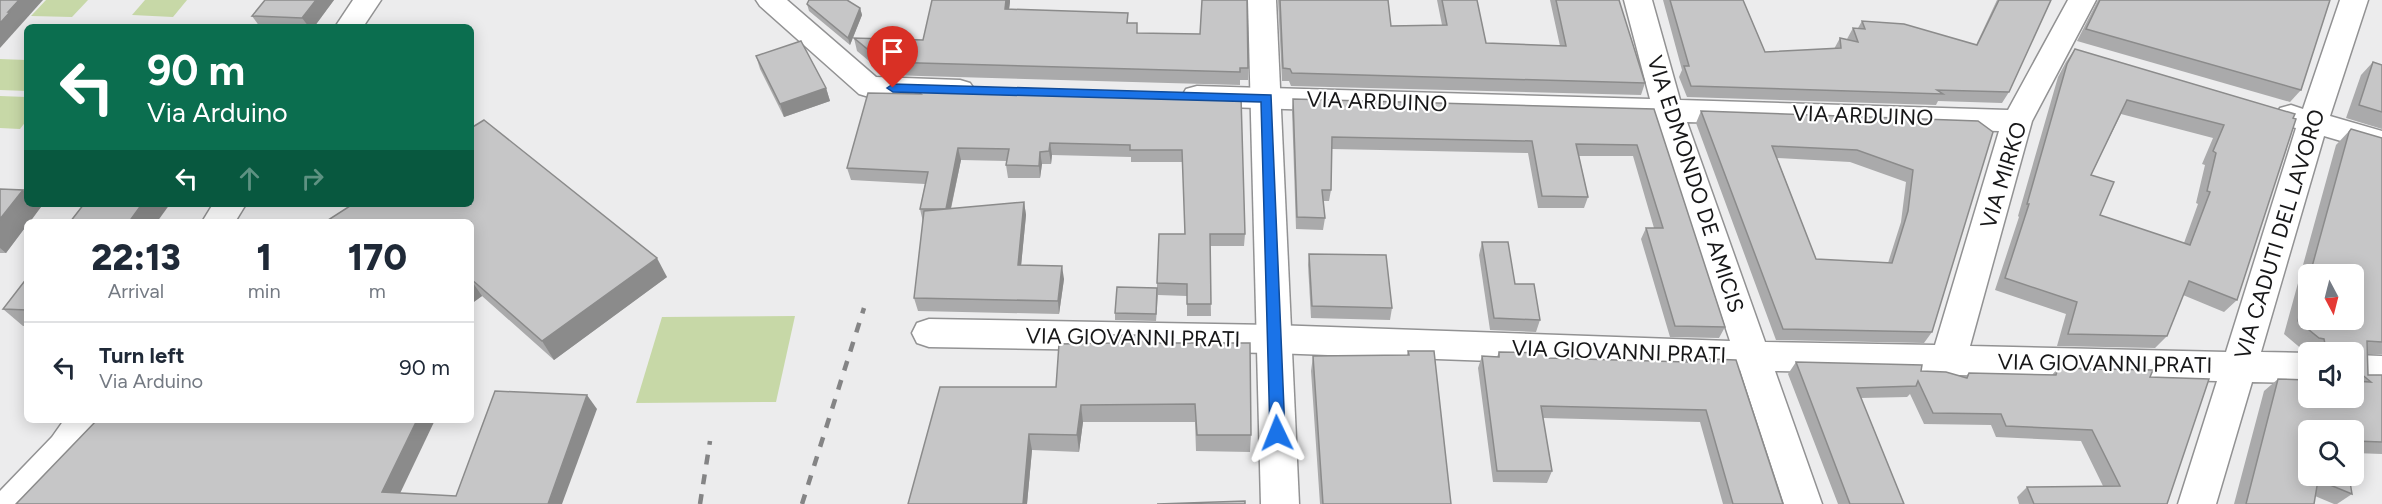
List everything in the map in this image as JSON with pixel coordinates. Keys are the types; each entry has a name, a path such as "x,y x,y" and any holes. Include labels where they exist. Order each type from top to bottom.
{"street":[{"path":"351,24 367,0"},
{"path":"770,0 869,87 986,90"},
{"path":"1262,0 1280,504"},
{"name":"VIA EDMONDO DE AMICIS","path":"1638,0 1668,109 1803,504"},
{"name":"VIA MIRKO","path":"1948,361 2017,121 2069,50 2082,0"},
{"name":"VIA CADUTI DEL LAVORO","path":"2197,504 2313,122 2354,0"},
{"name":"VIA ARDUINO","path":"1173,95 2017,121"},
{"path":"2268,109 2382,142"},
{"name":"VIA GIOVANNI PRATI","path":"929,333 1273,339 1753,356 2298,368"},
{"path":"2364,370 2382,371"},
{"path":"14,504 65,448 83,423"}],"green space":[{"path":"46,0 88,0 72,17 31,16"},
{"path":"145,0 187,0 173,17 132,15"},
{"path":"0,59 24,60 24,91 0,90"},
{"path":"0,96 24,97 24,124 20,129 0,128"},
{"path":"795,316 776,402 636,403 662,317"}],"building":[{"path":"0,0 19,0 0,23"},
{"path":"265,0 316,0 302,18 252,16"},
{"path":"809,0 847,0 860,8 848,38 807,4"},
{"path":"932,0 1006,0 1005,9 1128,13 1127,23 1137,23 1137,33 1200,34 1202,0 1247,0 1248,68 1240,68 1240,72 883,62 854,38 923,40"},
{"path":"1280,0 1388,0 1391,26 1447,25 1442,0 1477,0 1486,43 1566,46 1556,0 1619,0 1645,83 1292,73 1290,69 1283,68"},
{"path":"1670,0 1743,0 1765,52 1841,48 1840,38 1858,42 1853,28 1865,29 1862,21 1904,24 1977,45 1999,0 2051,0 2009,92 1937,90 1943,94 1691,86 1684,66 1689,66"},
{"path":"2100,0 2330,0 2301,90 2086,29"},
{"path":"801,41 826,88 780,104 756,56"},
{"path":"2075,49 2295,114 2293,118 2296,119 2237,300 2189,281 2167,336 2068,334 2077,302 2005,278 2029,204 2027,204 2067,64","holes":["2127,100 2224,125 2213,151 2216,153 2207,191 2210,192 2190,245 2100,215 2114,182 2091,175"]},
{"path":"2373,62 2382,65 2382,112 2359,105"},
{"path":"914,88 1241,97 1245,234 1210,234 1211,304 1187,304 1187,284 1157,283 1159,234 1185,234 1182,150 1130,150 1130,145 1050,143 1049,151 1040,152 1039,166 1006,165 1009,149 958,148 946,209 920,209 928,172 847,168 868,93 921,94"},
{"path":"1293,99 1654,109 1725,327 1675,326 1646,228 1663,228 1637,145 1576,144 1588,197 1542,196 1532,141 1332,137 1331,190 1322,190 1325,218 1297,217"},
{"path":"1701,111 1978,121 1993,132 1932,332 1783,329","holes":["1772,146 1857,150 1913,170 1908,211 1892,263 1816,259"]},
{"path":"484,120 657,258 542,341 474,282 474,219 330,219 348,207 474,207 474,126"},
{"path":"2351,129 2382,138 2382,342 2367,341 2368,375 2382,375 2382,442 2364,441 2364,420 2298,420 2298,486 2317,486 2314,504 2246,504 2278,379 2298,380 2298,408 2364,408 2364,382 2371,382 2364,376 2364,342 2325,342 2324,339 2309,330 2364,330 2364,264 2313,264"},
{"path":"0,189 23,190 0,219"},
{"path":"1024,202 1018,265 1062,266 1058,301 914,298 924,211"},
{"path":"82,207 140,207 131,219 72,219"},
{"path":"1482,242 1508,242 1515,284 1534,284 1540,320 1494,318"},
{"path":"1309,254 1386,255 1392,308 1312,306"},
{"path":"24,282 24,310 3,309"},
{"path":"1117,287 1157,288 1156,314 1115,313"},
{"path":"1111,335 1153,335 1153,343 1250,343 1251,435 1197,435 1195,404 1081,405 1077,435 1029,434 1023,504 908,504 940,387 1056,387 1059,344 1110,343"},
{"path":"1408,351 1434,351 1451,504 1323,504 1313,356 1409,355"},
{"path":"1499,352 1546,353 1547,358 1687,362 1686,358 1736,360 1783,504 1733,504 1706,410 1541,406 1552,471 1497,471 1482,356 1499,357"},
{"path":"1796,362 1922,365 1921,371 1946,372 1967,378 1969,373 2056,375 2058,368 2153,370 2150,377 2209,379 2167,504 2034,504 2027,487 2120,486 2092,430 2006,426 2001,414 1933,413 1918,381 1916,386 1857,388 1904,504 1850,504"},
{"path":"495,391 587,395 548,504 16,504 94,423 416,423 382,492 456,496"},
{"path":"2333,486 2351,486 2352,494"},
{"path":"1245,501 1245,504 1157,504"}],"railway":[{"path":"802,504 864,308"},
{"path":"700,504 710,441"}],"route":[{"path":"893,88 1267,98 1277,433"}]}
